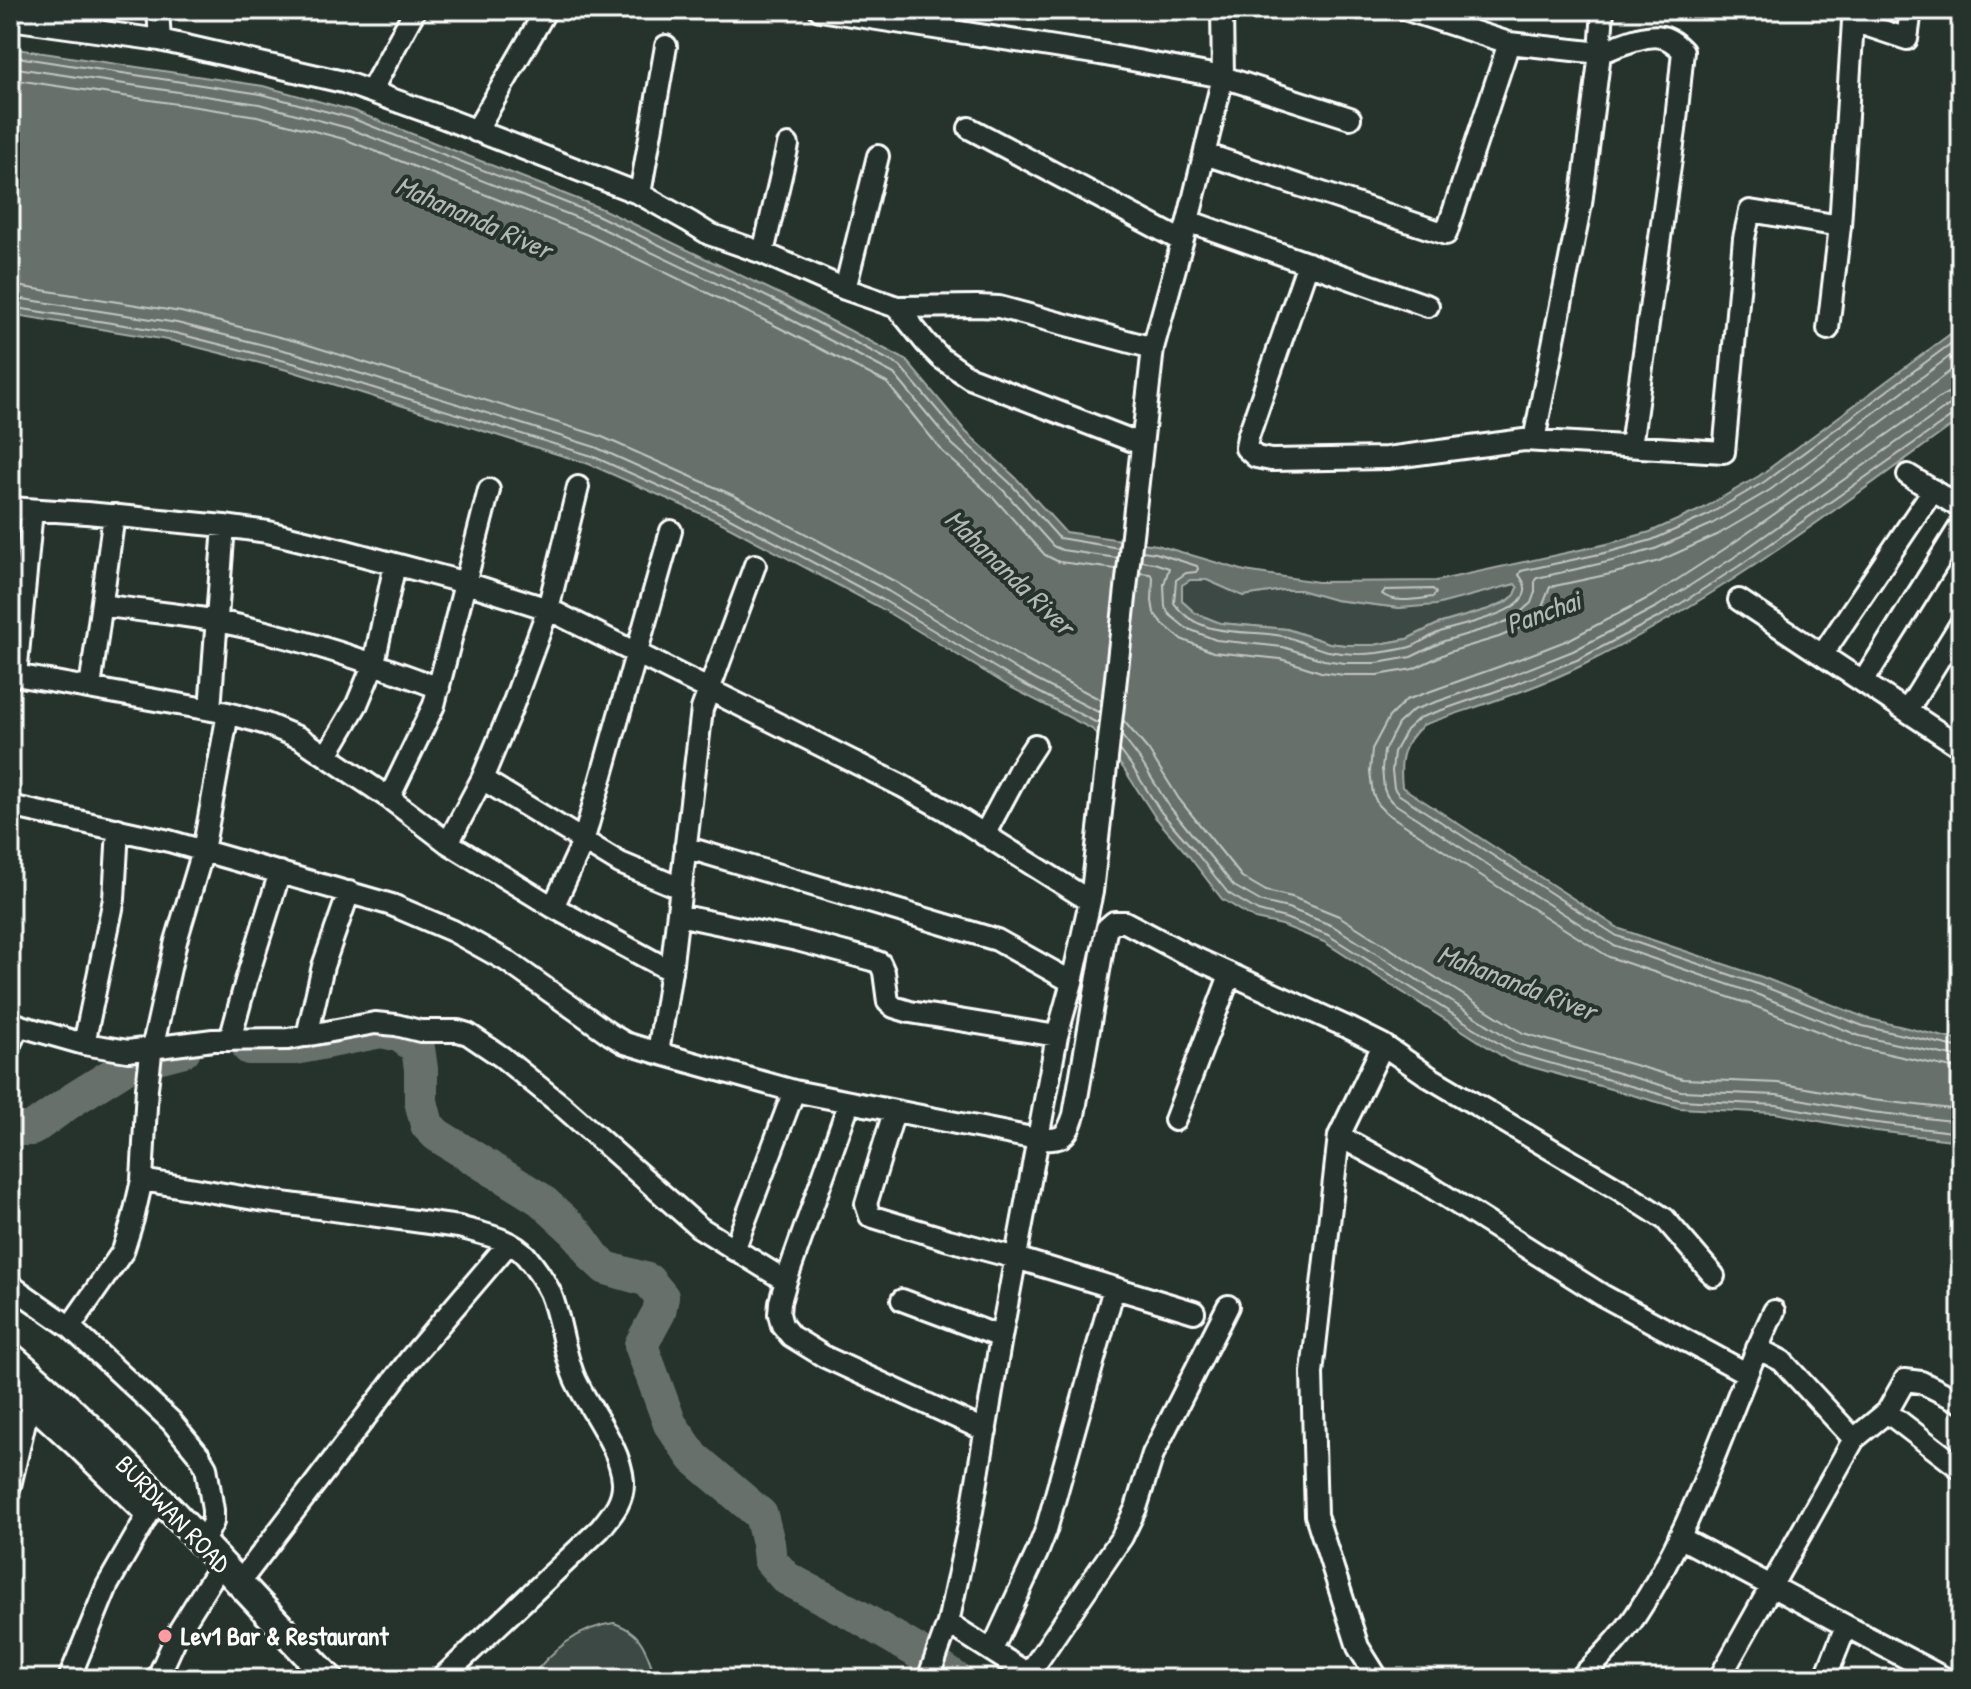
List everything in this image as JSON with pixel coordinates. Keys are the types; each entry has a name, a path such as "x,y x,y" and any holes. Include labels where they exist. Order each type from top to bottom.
{"main road":[{"name":"BURDWAN ROAD","path":"10,1356 92,1430 330,1679"},
{"name":"BURDWAN ROAD","path":"10,1382 149,1513 306,1679"}],"street":[{"path":"158,10 160,40"},
{"path":"371,91 415,10"},
{"path":"476,131 546,10"},
{"path":"820,10 1100,54 1223,77 1350,118"},
{"path":"929,1677 948,1623 972,1511 1037,1139 1057,1036 1091,893 1153,348 1223,77 1222,10"},
{"path":"1407,10 1509,43 1600,53 1622,44 1661,36 1683,51 1631,446"},
{"path":"1534,440 1581,204 1603,10"},
{"path":"1828,329 1840,226 1850,16 1907,39 1911,10"},
{"path":"10,19 52,17 343,82 640,194 709,234 897,307 999,307 1153,348"},
{"path":"1205,154 1446,234 1509,43"},
{"path":"640,194 666,46"},
{"path":"969,128 1185,231 1308,263 1428,306"},
{"path":"763,253 788,145"},
{"path":"845,289 878,156"},
{"path":"1308,263 1248,437 1246,448 1251,454 1271,460 1387,458 1524,440 1724,452 1744,238 1750,211 1840,226"},
{"path":"897,307 941,358 970,378 1141,444"},
{"path":"1908,475 1959,502"},
{"path":"448,843 482,779 548,609 578,487"},
{"path":"389,798 434,705 489,490"},
{"path":"1822,655 1933,490"},
{"path":"10,508 114,515 268,532 466,583 548,609 902,786 1091,893"},
{"path":"32,510 13,674 219,711 266,724 300,738 389,798 448,843 553,907 671,971"},
{"path":"90,688 114,515"},
{"path":"1863,682 1961,525"},
{"path":"70,1327 123,1251 142,1180 151,1056 176,941 203,851 219,711 217,621 224,526"},
{"path":"553,907 583,842 671,531"},
{"path":"327,755 357,704 374,663 395,564"},
{"path":"658,1053 671,971 702,709 755,565"},
{"path":"1739,600 1907,711 1957,736"},
{"path":"102,605 217,621 328,648 439,688"},
{"path":"1907,711 1961,623"},
{"path":"984,835 1035,745"},
{"path":"482,779 620,863 680,888"},
{"path":"10,806 203,851 392,905 453,931 507,961 625,1043 794,1091 1037,1139 1054,1140 1066,1135 1070,1129 1107,928 1114,922 1125,922 1230,975 1383,1045 1431,1078 1665,1219 1714,1276"},
{"path":"84,1044 114,899 118,829"},
{"path":"685,847 997,940 1072,982"},
{"path":"230,1040 280,872"},
{"path":"307,1036 323,966 349,892"},
{"path":"678,915 797,940 880,963 888,1002 894,1007 1057,1036"},
{"path":"1175,1120 1230,975"},
{"path":"10,1044 14,1024 84,1044 151,1056 213,1040 288,1039 375,1023 420,1031 468,1034 560,1104 699,1227 786,1281"},
{"path":"1378,1679 1358,1647 1316,1515 1312,1373 1339,1136 1383,1045"},
{"path":"734,1250 794,1091"},
{"path":"849,1103 786,1281 780,1302 782,1325 791,1336 825,1357 986,1431"},
{"path":"894,1112 866,1204 870,1216 1194,1312"},
{"path":"1339,1136 1423,1182 1602,1295 1746,1373"},
{"path":"142,1180 260,1200 459,1227 509,1243 524,1254 549,1292 573,1372 620,1462 622,1496 600,1529 441,1679"},
{"path":"239,1583 410,1359 509,1243"},
{"path":"10,1285 70,1327 171,1421 199,1455 206,1467 213,1510 213,1522 202,1544"},
{"path":"992,1650 1046,1530 1114,1288"},
{"path":"902,1300 1001,1337"},
{"path":"948,1623 1032,1677 1122,1537 1136,1508 1153,1454 1228,1306"},
{"path":"1579,1679 1635,1618 1665,1567 1774,1311"},
{"path":"1757,1348 1782,1361 1854,1439"},
{"path":"1719,1679 1854,1439 1887,1412 1905,1380 1921,1382 1961,1402"},
{"path":"10,1486 30,1400"},
{"path":"1887,1412 1961,1469"},
{"path":"69,1679 107,1586 149,1513"},
{"path":"1679,1537 1946,1679"},
{"path":"157,1679 179,1631 212,1578"},
{"path":"1825,1679 1846,1626"}],"shaded area":[{"path":"1190,580 1207,580 1243,596 1300,590 1335,600 1400,608 1516,584 1518,588 1507,601 1438,624 1407,639 1374,645 1345,645 1287,629 1220,623 1195,613 1182,601 1182,584"},
{"path":"614,1623 629,1630 643,1645 652,1667 646,1679 530,1679 567,1642 601,1625"}],"water":[{"path":"10,48 263,86 354,111 600,208 786,297 906,360 966,432 1015,477 1065,532 1157,545 1245,571 1318,582 1436,581 1650,532 1702,509 1759,476 1961,326 1961,419 1777,550 1633,639 1544,682 1423,725 1406,746 1401,768 1402,787 1620,929 1762,977 1866,1018 1961,1041 1961,1141 1868,1130 1775,1113 1679,1108 1510,1061 1324,942 1282,925 1255,919 1222,899 1155,817 1124,769 1092,729 1010,687 879,607 722,523 589,464 291,371 173,341 10,314","holes":["1190,580 1207,580 1243,596 1300,590 1335,600 1400,608 1436,605 1515,584 1518,588 1507,602 1438,624 1407,639 1374,645 1345,645 1287,629 1220,623 1195,613 1182,601 1182,585"]}],"waterway":[{"path":"249,1048 295,1048 381,1031 399,1035 418,1048 421,1101 427,1125 437,1135 540,1199 576,1232 606,1268 648,1280 662,1297 659,1312 641,1345 670,1424 694,1458 761,1515 770,1560 786,1578 915,1650 956,1679"},
{"path":"10,1129 32,1129 130,1064 184,1050"}],"place":[{"name":"Lev1 Bar & Restaurant","path":"165,1636"}],"water label":[{"name":"Mahananda River","path":"474,217"},
{"name":"Mahananda River","path":"1010,572"},
{"name":"Panchai","path":"1543,612"},
{"name":"Mahananda River","path":"1517,982"}]}
